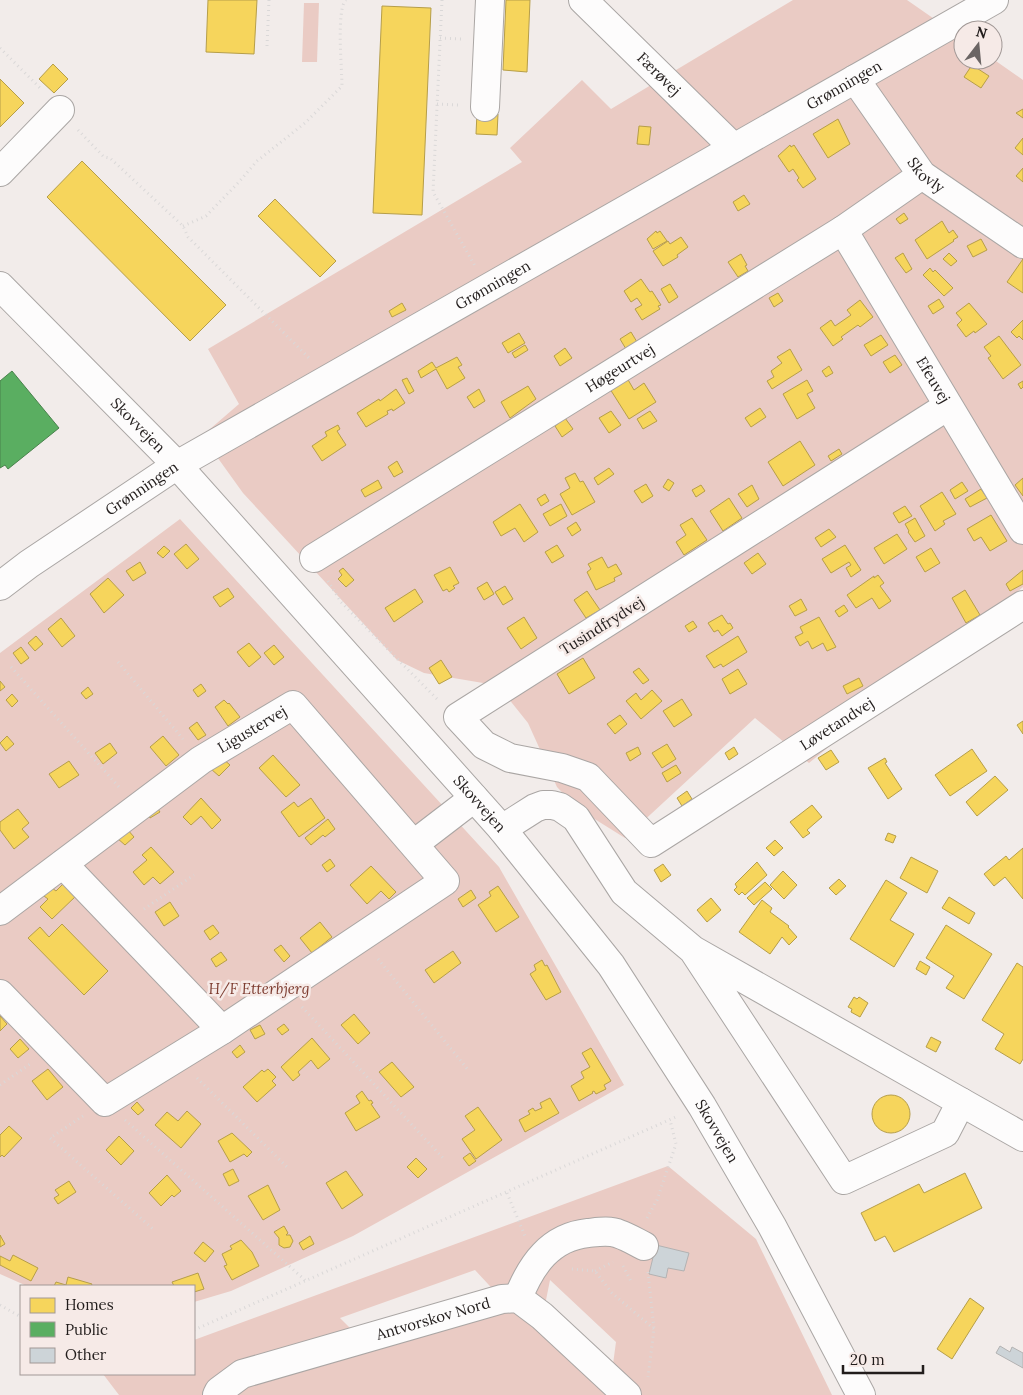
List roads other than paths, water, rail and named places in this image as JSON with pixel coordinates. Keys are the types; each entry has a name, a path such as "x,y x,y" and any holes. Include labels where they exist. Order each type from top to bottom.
{"street":[{"path":"485,107 490,0"},
{"name":"Færøvej","path":"583,0 734,148"},
{"name":"Grønningen","path":"0,586 29,564 177,465 994,0"},
{"name":"Skovly","path":"855,79 922,175 1023,244"},
{"path":"0,172 60,110"},
{"name":"Høgeurtvej","path":"314,558 843,230 922,175"},
{"name":"Efeuvej","path":"843,230 1023,530"},
{"name":"Skovvejen","path":"3,295 177,465 502,829 611,965 702,1106 772,1226 860,1395"},
{"name":"Tusindfrydvej","path":"651,843 588,777 562,768 510,758 484,745 458,717 948,406"},
{"name":"Løvetandvej","path":"651,843 1023,605"},
{"name":"Ligustervej","path":"0,911 201,760 294,705 445,880 222,1030 105,1102 0,994"},
{"path":"414,844 474,798"},
{"path":"502,829 535,808 552,805 568,811 583,826 624,892 693,950 1023,1137"},
{"path":"63,864 222,1030"},
{"path":"693,950 844,1180 945,1133 961,1102"},
{"path":"637,1387 518,1298 540,1258 557,1244 575,1234 599,1231 618,1233 639,1244"},
{"name":"Antvorskov Nord","path":"217,1395 219,1391 242,1374 502,1299 518,1298"}],"park label":[{"name":"H/F Etterbjerg","path":"259,989"}]}
